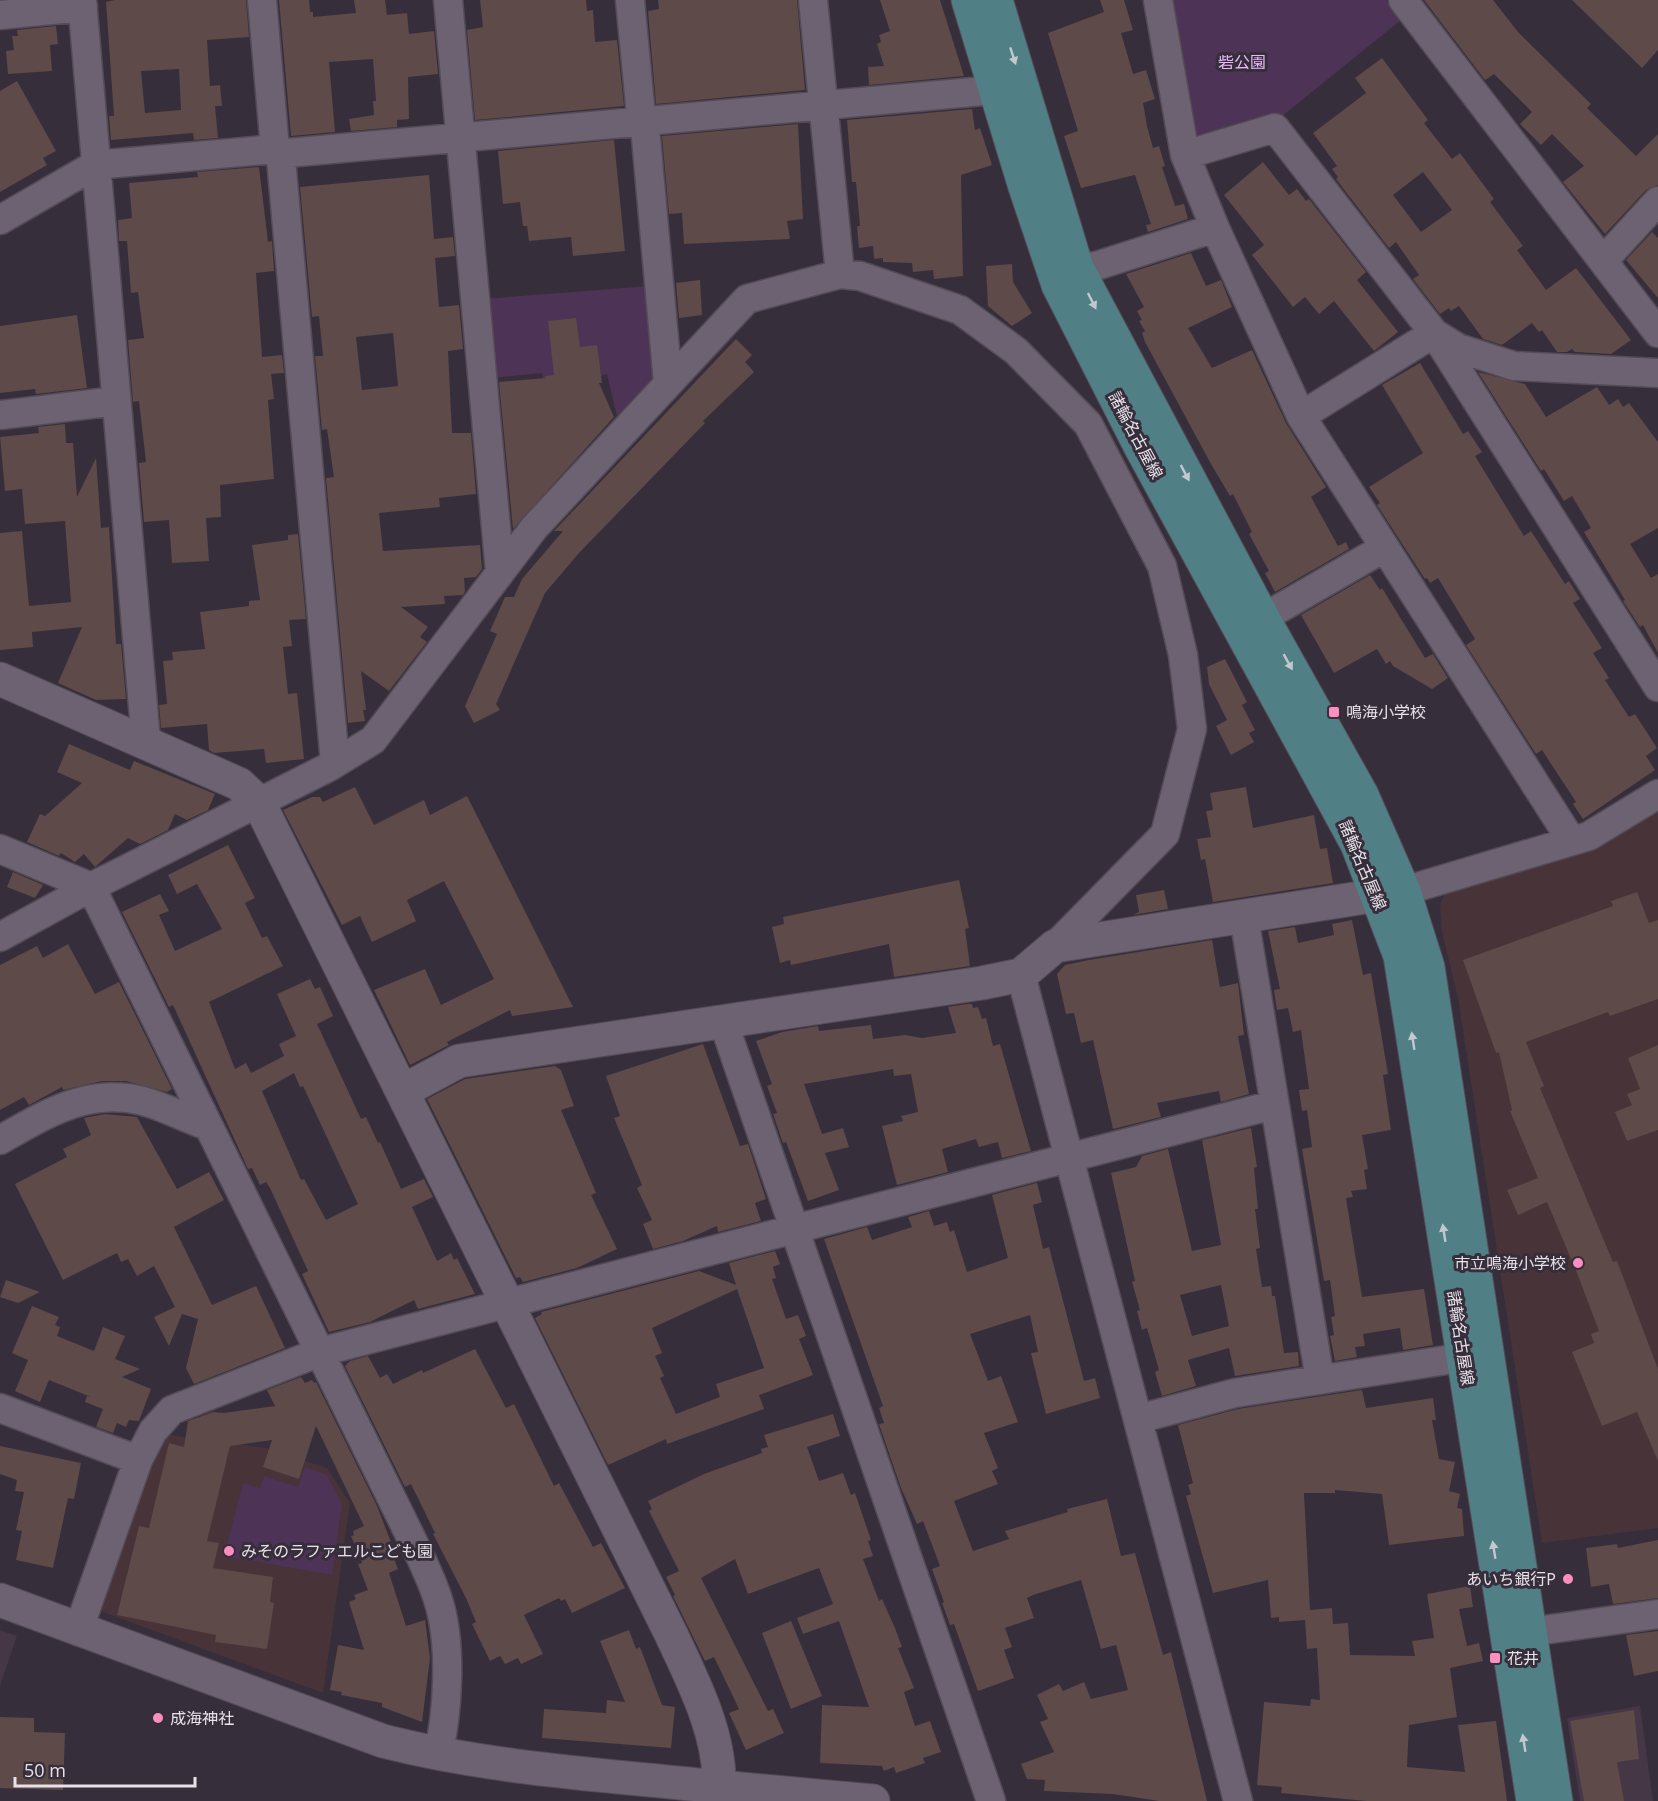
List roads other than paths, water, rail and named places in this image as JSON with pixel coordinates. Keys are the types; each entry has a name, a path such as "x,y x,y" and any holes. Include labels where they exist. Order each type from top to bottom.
{"main road":[{"name":"諸輪名古屋線","path":"968,0 1058,285 1140,446 1358,844 1390,893 1428,967 1533,1801"},
{"name":"諸輪名古屋線","path":"996,0 1077,268 1263,618 1362,795 1390,893"},
{"name":"諸輪名古屋線","path":"1477,1355 1529,1632 1556,1801"}],"street":[{"path":"262,0 275,149 281,159 335,763"},
{"path":"448,0 500,572"},
{"path":"630,0 668,383"},
{"path":"813,0 840,274"},
{"path":"1158,0 1185,155 1215,228 1300,416 1571,840"},
{"path":"1403,0 1658,333"},
{"path":"0,15 82,4 146,741"},
{"path":"0,220 96,165 275,149 287,153 995,90"},
{"path":"1185,155 1275,128 1434,333 1658,687"},
{"path":"1603,261 1658,201"},
{"path":"1077,268 1096,266 1215,228"},
{"path":"0,937 92,887 335,763 373,740 534,528 747,299 840,274 860,276 960,310 1016,351 1089,424 1162,566 1183,655 1192,729 1165,834 1055,946 1021,975 982,983 459,1061 403,1091"},
{"path":"1434,333 1458,348 1514,366 1658,374"},
{"path":"1300,416 1434,333"},
{"path":"0,415 116,401"},
{"path":"1263,618 1384,548"},
{"path":"0,679 146,741 239,784 259,803 509,1302 696,1686 720,1766 719,1787"},
{"path":"1055,946 1390,893 1589,836 1658,794"},
{"path":"0,849 92,887 422,1560 440,1605 446,1660 443,1725 438,1755"},
{"path":"1244,917 1320,1380"},
{"path":"1021,975 1238,1801"},
{"path":"723,1021 991,1801"},
{"path":"0,1140 73,1102 101,1098 142,1101 208,1126"},
{"path":"78,1631 138,1460 153,1431 172,1410 320,1352 1274,1105"},
{"path":"1138,1419 1235,1393 1477,1355"},
{"path":"0,1408 138,1460"},
{"path":"0,1600 78,1631 383,1741 438,1755 501,1765 719,1787 765,1796 873,1801"},
{"path":"1529,1632 1658,1614"}],"place":[{"name":"鳴海小学校","path":"1334,712"},
{"name":"市立鳴海小学校","path":"1578,1263"},
{"name":"みそのラファエルこども園","path":"229,1551"},
{"name":"あいち銀行P","path":"1568,1579"},
{"name":"花井","path":"1495,1658"},
{"name":"成海神社","path":"158,1718"}],"park label":[{"name":"砦公園","path":"1242,62"}]}
